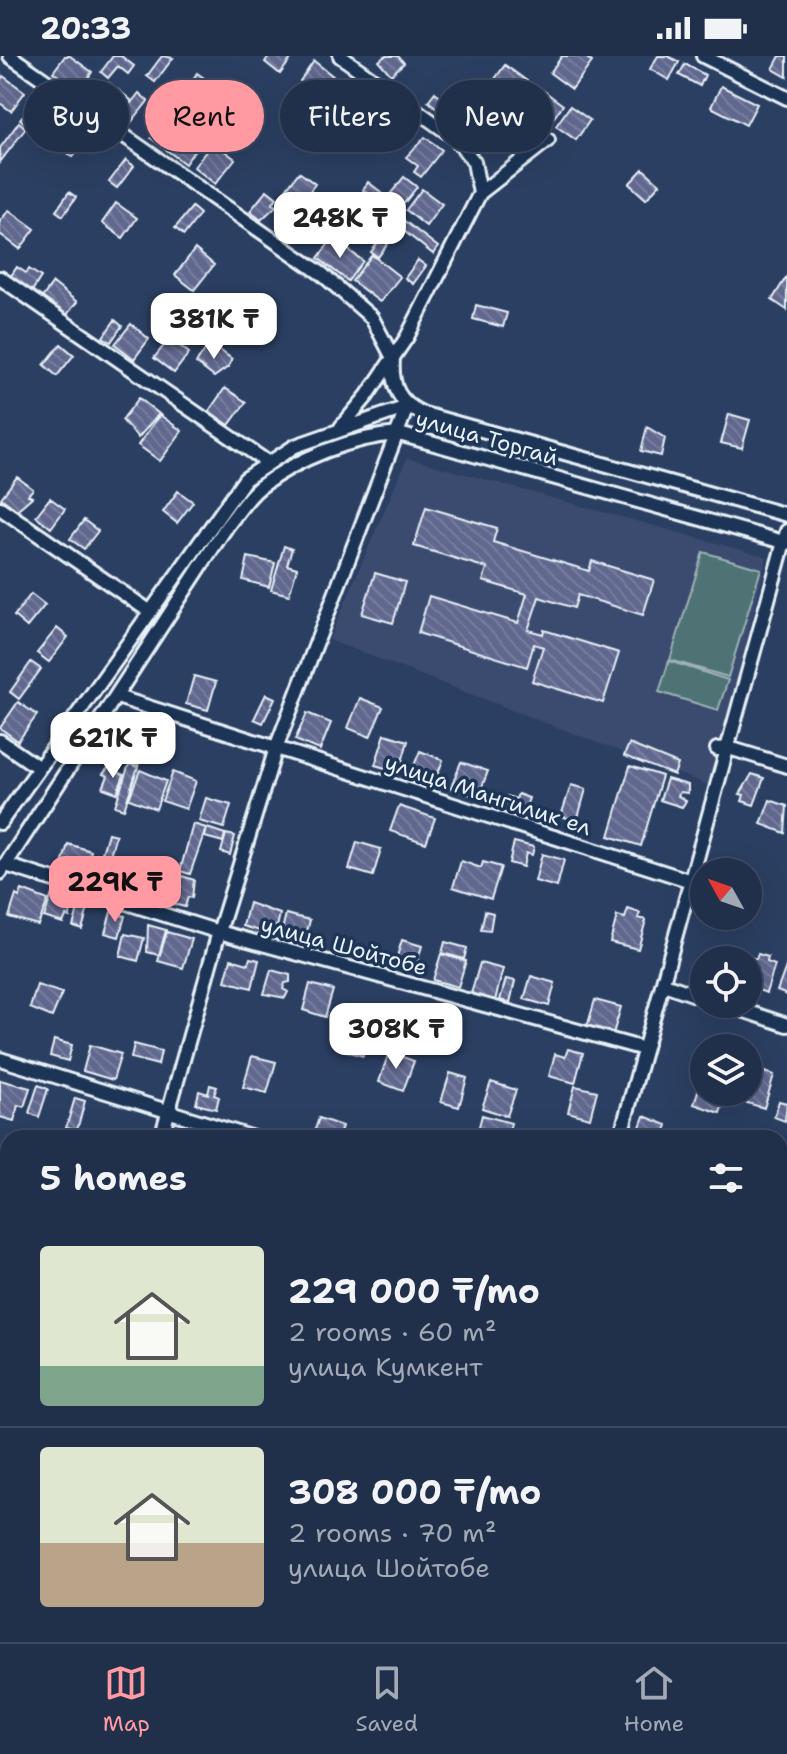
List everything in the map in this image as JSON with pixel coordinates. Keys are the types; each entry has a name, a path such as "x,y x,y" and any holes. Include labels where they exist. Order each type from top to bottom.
{"street":[{"path":"0,823 234,492 267,462 339,430 407,407 394,385 393,358 372,318 322,274 10,56"},
{"path":"340,56 454,137 474,162 480,193"},
{"path":"703,56 787,98"},
{"path":"339,430 393,358 480,193 533,152"},
{"path":"0,278 267,462"},
{"name":"улица Торгай","path":"787,515 407,407 399,434 787,539"},
{"path":"3,869 227,526 258,488 288,470 356,440 399,434 276,748 219,932 163,1130"},
{"path":"0,508 149,611"},
{"path":"622,1130 664,984 723,749 787,539"},
{"name":"улица Мангилик ел","path":"117,697 688,880"},
{"path":"0,741 39,768"},
{"path":"723,749 787,766"},
{"name":"улица Шойтобе","path":"3,869 644,1049"},
{"path":"664,984 690,993"},
{"path":"762,1017 787,1025"},
{"path":"0,1059 231,1130"}],"shaded area":[{"path":"407,458 767,557 711,786 329,640"}],"green space":[{"path":"703,552 761,569 728,677 670,660"},
{"path":"669,661 728,680 718,710 659,692"}],"building":[{"path":"65,56 70,56 92,72 87,80 64,80 53,72"},
{"path":"113,56 121,56 134,66 128,74 118,66 108,78 101,72"},
{"path":"162,56 173,58 156,80 147,76"},
{"path":"269,56 293,56 280,74 265,62"},
{"path":"385,56 398,56 404,63 391,75 379,61"},
{"path":"562,56 584,56 592,62 572,89 550,73"},
{"path":"658,56 668,56 679,62 669,80 650,69"},
{"path":"780,56 787,56 787,77 773,69"},
{"path":"314,61 334,77 332,80 301,80"},
{"path":"685,64 705,75 700,86 679,75"},
{"path":"505,65 526,80 494,80"},
{"path":"197,73 207,80 193,80"},
{"path":"3,76 24,91 11,111 0,103 0,81"},
{"path":"721,86 757,104 746,125 711,107"},
{"path":"435,92 436,93 436,107 428,101"},
{"path":"139,93 145,98 145,105 130,124 129,123 129,106"},
{"path":"553,98 563,105 553,119"},
{"path":"570,106 590,120 576,140 556,126"},
{"path":"19,122 24,126 24,131 0,162 0,148"},
{"path":"425,137 436,145 436,152 440,152 421,177 414,172 418,166 406,157 411,152 420,152 420,142"},
{"path":"169,152 193,152 185,164"},
{"path":"205,152 226,152 235,159 215,184 194,167"},
{"path":"126,160 134,166 117,188 109,182"},
{"path":"643,169 660,184 646,199 629,184"},
{"path":"299,172 315,184 300,204 284,192"},
{"path":"404,177 417,187 397,212 384,202"},
{"path":"368,182 385,198 381,203 363,190"},
{"path":"422,189 442,204 426,226 406,210"},
{"path":"267,190 277,198 272,204 276,206 261,220 250,211"},
{"path":"69,192 76,197 63,216 56,211"},
{"path":"116,203 137,218 123,238 102,223"},
{"path":"192,207 200,214 184,235 175,228"},
{"path":"9,210 35,229 20,249 0,234 0,221"},
{"path":"398,216 438,247 433,254 400,228 378,257 371,252"},
{"path":"333,238 363,261 348,281 318,258"},
{"path":"195,249 214,265 194,290 175,275"},
{"path":"372,255 400,277 380,302 352,281"},
{"path":"418,260 426,266 413,284 405,278"},
{"path":"17,267 26,273 29,269 41,277 32,291 11,276"},
{"path":"787,276 787,310 772,300"},
{"path":"53,283 77,302 65,317 41,299"},
{"path":"476,305 507,313 503,327 473,319"},
{"path":"115,320 122,326 111,342 103,337"},
{"path":"131,324 149,339 134,359 115,344"},
{"path":"170,338 189,353 174,373 154,358"},
{"path":"210,343 232,359 228,367 214,377 196,363"},
{"path":"61,344 74,355 57,376 44,365"},
{"path":"225,388 246,402 229,425 209,411"},
{"path":"139,398 159,414 138,438 122,420"},
{"path":"729,414 750,420 742,448 721,443"},
{"path":"160,415 182,431 160,461 138,445"},
{"path":"647,427 665,438 661,456 641,451"},
{"path":"17,477 33,489 28,495 32,497 17,510 1,498"},
{"path":"178,491 193,502 177,523 163,512"},
{"path":"50,498 65,509 51,528 36,516"},
{"path":"426,507 497,528 493,542 589,571 592,561 654,580 643,615 578,595 574,608 539,597 528,630 543,634 544,630 619,653 603,703 532,681 543,647 534,644 527,667 418,633 429,596 518,623 527,594 483,581 487,568 414,546"},
{"path":"84,520 98,531 84,549 70,539"},
{"path":"284,546 292,549 287,565 297,568 289,595 271,590"},
{"path":"248,557 275,563 269,587 243,580"},
{"path":"375,573 405,582 393,623 362,614"},
{"path":"31,594 45,605 27,627 14,616"},
{"path":"57,628 68,637 49,662 37,653"},
{"path":"31,662 41,669 19,699 10,692"},
{"path":"194,676 216,682 208,710 186,704"},
{"path":"266,694 275,698 263,723 254,719"},
{"path":"360,698 383,707 370,737 348,728"},
{"path":"18,702 37,715 18,741 0,728"},
{"path":"307,713 331,723 320,750 295,740"},
{"path":"139,730 148,733 138,766 129,763"},
{"path":"385,734 408,741 399,772 375,765"},
{"path":"629,744 678,764 674,775 624,756"},
{"path":"420,751 443,760 432,789 408,780"},
{"path":"461,762 488,771 478,797 451,788"},
{"path":"129,764 138,767 124,809 115,806"},
{"path":"630,766 662,776 641,846 609,836"},
{"path":"108,768 124,775 117,793 103,788 108,776 103,774"},
{"path":"140,770 166,781 156,809 129,799"},
{"path":"173,772 196,781 186,809 162,801"},
{"path":"752,774 764,778 754,805 742,801 744,795 740,794"},
{"path":"667,779 688,785 688,793 680,792 678,796 686,801 682,807 660,800"},
{"path":"571,785 586,789 577,821 561,816"},
{"path":"518,794 529,798 524,812 504,805 507,796 516,799"},
{"path":"206,798 231,805 224,828 199,821"},
{"path":"770,800 787,806 785,833 761,824"},
{"path":"399,806 435,818 426,843 390,831"},
{"path":"193,824 206,828 190,874 180,871"},
{"path":"207,828 225,834 223,842 205,837"},
{"path":"108,833 116,835 110,855 102,853"},
{"path":"226,834 235,836 230,855 221,852"},
{"path":"357,842 381,849 373,876 349,869"},
{"path":"514,842 534,847 532,855 526,853 523,867 509,863"},
{"path":"68,844 91,851 84,875 61,868"},
{"path":"542,854 564,860 557,887 535,881"},
{"path":"461,861 481,868 483,862 501,867 491,899 453,887"},
{"path":"114,863 137,870 131,889 108,882"},
{"path":"141,866 158,871 151,895 134,890"},
{"path":"182,876 194,880 192,898 188,897 185,907 173,904"},
{"path":"160,886 176,891 173,901 157,896"},
{"path":"22,890 48,900 38,925 9,917 16,895 19,897"},
{"path":"52,894 72,901 70,917 66,916 63,923 44,917"},
{"path":"80,903 89,905 82,929 73,926"},
{"path":"249,903 280,914 277,927 270,925 267,933 243,926"},
{"path":"628,909 640,913 638,918 646,920 638,949 610,942 617,916 625,918"},
{"path":"485,911 493,913 490,931 481,930"},
{"path":"111,912 125,916 119,937 105,933"},
{"path":"286,914 310,920 305,940 281,934"},
{"path":"148,925 166,930 159,955 147,952"},
{"path":"167,932 192,939 183,968 158,961"},
{"path":"125,934 144,938 138,961 120,956"},
{"path":"402,940 422,946 415,969 395,963"},
{"path":"445,942 467,948 464,959 442,953"},
{"path":"441,954 466,961 458,987 433,980"},
{"path":"762,955 768,957 767,962 775,965 766,993 762,991"},
{"path":"250,958 259,960 252,988 225,981 231,959 248,964"},
{"path":"480,963 503,969 495,1001 471,994"},
{"path":"787,964 787,995 777,991"},
{"path":"271,970 290,975 290,982 285,983 283,989 288,992 285,998 264,994"},
{"path":"531,976 555,983 549,1006 524,999"},
{"path":"506,979 515,981 510,1003 500,1000"},
{"path":"310,984 333,990 325,1017 303,1010"},
{"path":"37,985 62,993 52,1017 30,1008"},
{"path":"595,1000 621,1007 613,1034 587,1027"},
{"path":"345,1020 371,1028 363,1056 337,1048"},
{"path":"441,1022 454,1026 447,1051 422,1044 428,1023 440,1027"},
{"path":"54,1040 72,1045 68,1061 50,1056"},
{"path":"134,1044 161,1051 158,1065 131,1058"},
{"path":"90,1045 121,1054 113,1080 83,1071"},
{"path":"568,1049 583,1053 575,1083 549,1076 555,1054 565,1057"},
{"path":"389,1052 414,1061 403,1091 379,1082"},
{"path":"252,1056 276,1062 267,1093 243,1087"},
{"path":"762,1071 774,1075 764,1108 757,1106 762,1106"},
{"path":"450,1073 467,1078 459,1107 441,1102"},
{"path":"0,1080 30,1088 24,1107 18,1105 14,1121 0,1117"},
{"path":"491,1082 516,1090 507,1116 482,1108"},
{"path":"38,1085 48,1089 39,1117 29,1113"},
{"path":"210,1085 217,1087 214,1095 219,1097 216,1109 196,1104 199,1091 208,1094"},
{"path":"575,1086 597,1091 590,1118 568,1112"},
{"path":"75,1098 85,1101 77,1130 66,1128"},
{"path":"779,1101 787,1103 785,1121 774,1117"},
{"path":"700,1106 722,1106 720,1113"},
{"path":"482,1115 511,1123 509,1130 478,1130"},
{"path":"644,1116 667,1125 665,1130 639,1130"},
{"path":"319,1118 342,1126 341,1130 315,1130"}]}
